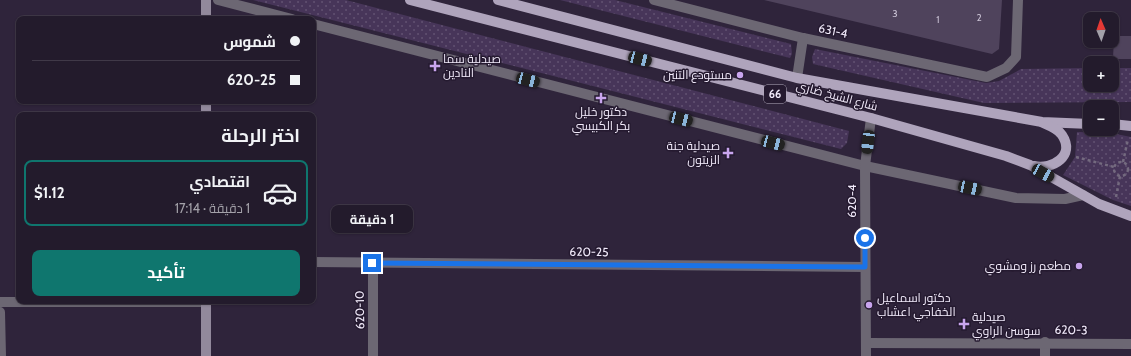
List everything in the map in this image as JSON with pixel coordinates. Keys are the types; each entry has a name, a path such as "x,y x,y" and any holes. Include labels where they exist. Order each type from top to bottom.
{"main road":[{"name":"شارع الشيخ ضاري","path":"410,0 871,118 1006,156 1030,165 1099,204 1131,216"},
{"name":"شارع الشيخ ضاري","path":"498,0 797,78 1042,122 1083,124"},
{"path":"1030,165 1052,166 1059,161 1065,153 1066,146 1062,135 1051,126 1042,122"}],"street":[{"path":"206,0 206,16"},
{"path":"218,0 280,16"},
{"name":"631-4","path":"654,0 803,38 987,77 1006,68 1016,57 1018,0"},
{"path":"316,25 865,166 1016,198 1065,199 1083,195"},
{"path":"797,78 803,38"},
{"name":"620-4","path":"866,356 865,166 871,118"},
{"name":"620-25","path":"316,262 865,267"},
{"name":"620-10","path":"372,263 374,356"},
{"path":"0,302 16,302"},
{"path":"206,304 206,356"},
{"path":"0,312 1,356"},
{"path":"1045,342 1045,356"},
{"name":"620-3","path":"866,343 1045,342 1131,344"}],"path":[{"path":"1123,162 1129,124"},
{"path":"1065,153 1114,167"},
{"path":"1123,162 1128,166 1130,171 1120,176 1115,172 1114,167 1117,163 1123,162"}],"shaded area":[{"path":"253,0 346,0 849,131 847,143 841,149"},
{"path":"560,0 615,0 791,44 792,54 790,58"},
{"path":"815,49 986,83 999,81 1021,69 1083,68 1083,92 1119,92 1119,68 1131,68 1131,102 1119,102 1119,100 1083,100 1083,102 984,103 813,64 812,57"},
{"path":"1077,132 1083,132 1083,136 1119,136 1119,135 1131,137 1131,206 1113,200 1063,175 1075,157"}],"building":[{"path":"764,0 1002,0 999,49 992,54"},
{"path":"1119,36 1131,36 1131,59 1119,59 1119,56 1113,56 1113,48 1119,48"}],"place":[{"name":"صيدلية سما النادين","path":"435,66"},
{"name":"مستودع التنين","path":"740,75"},
{"name":"دكتور خليل بكر الكبيسي","path":"601,98"},
{"name":"صيدلية جنة الزيتون","path":"728,153"},
{"name":"مطعم رز ومشوي","path":"1079,266"},
{"name":"دكتور اسماعيل الخفاجي اعشاب","path":"869,305"},
{"name":"صيدلية سوسن الراوي","path":"964,324"}],"route":[{"path":"372,263 865,267 865,238"}]}
